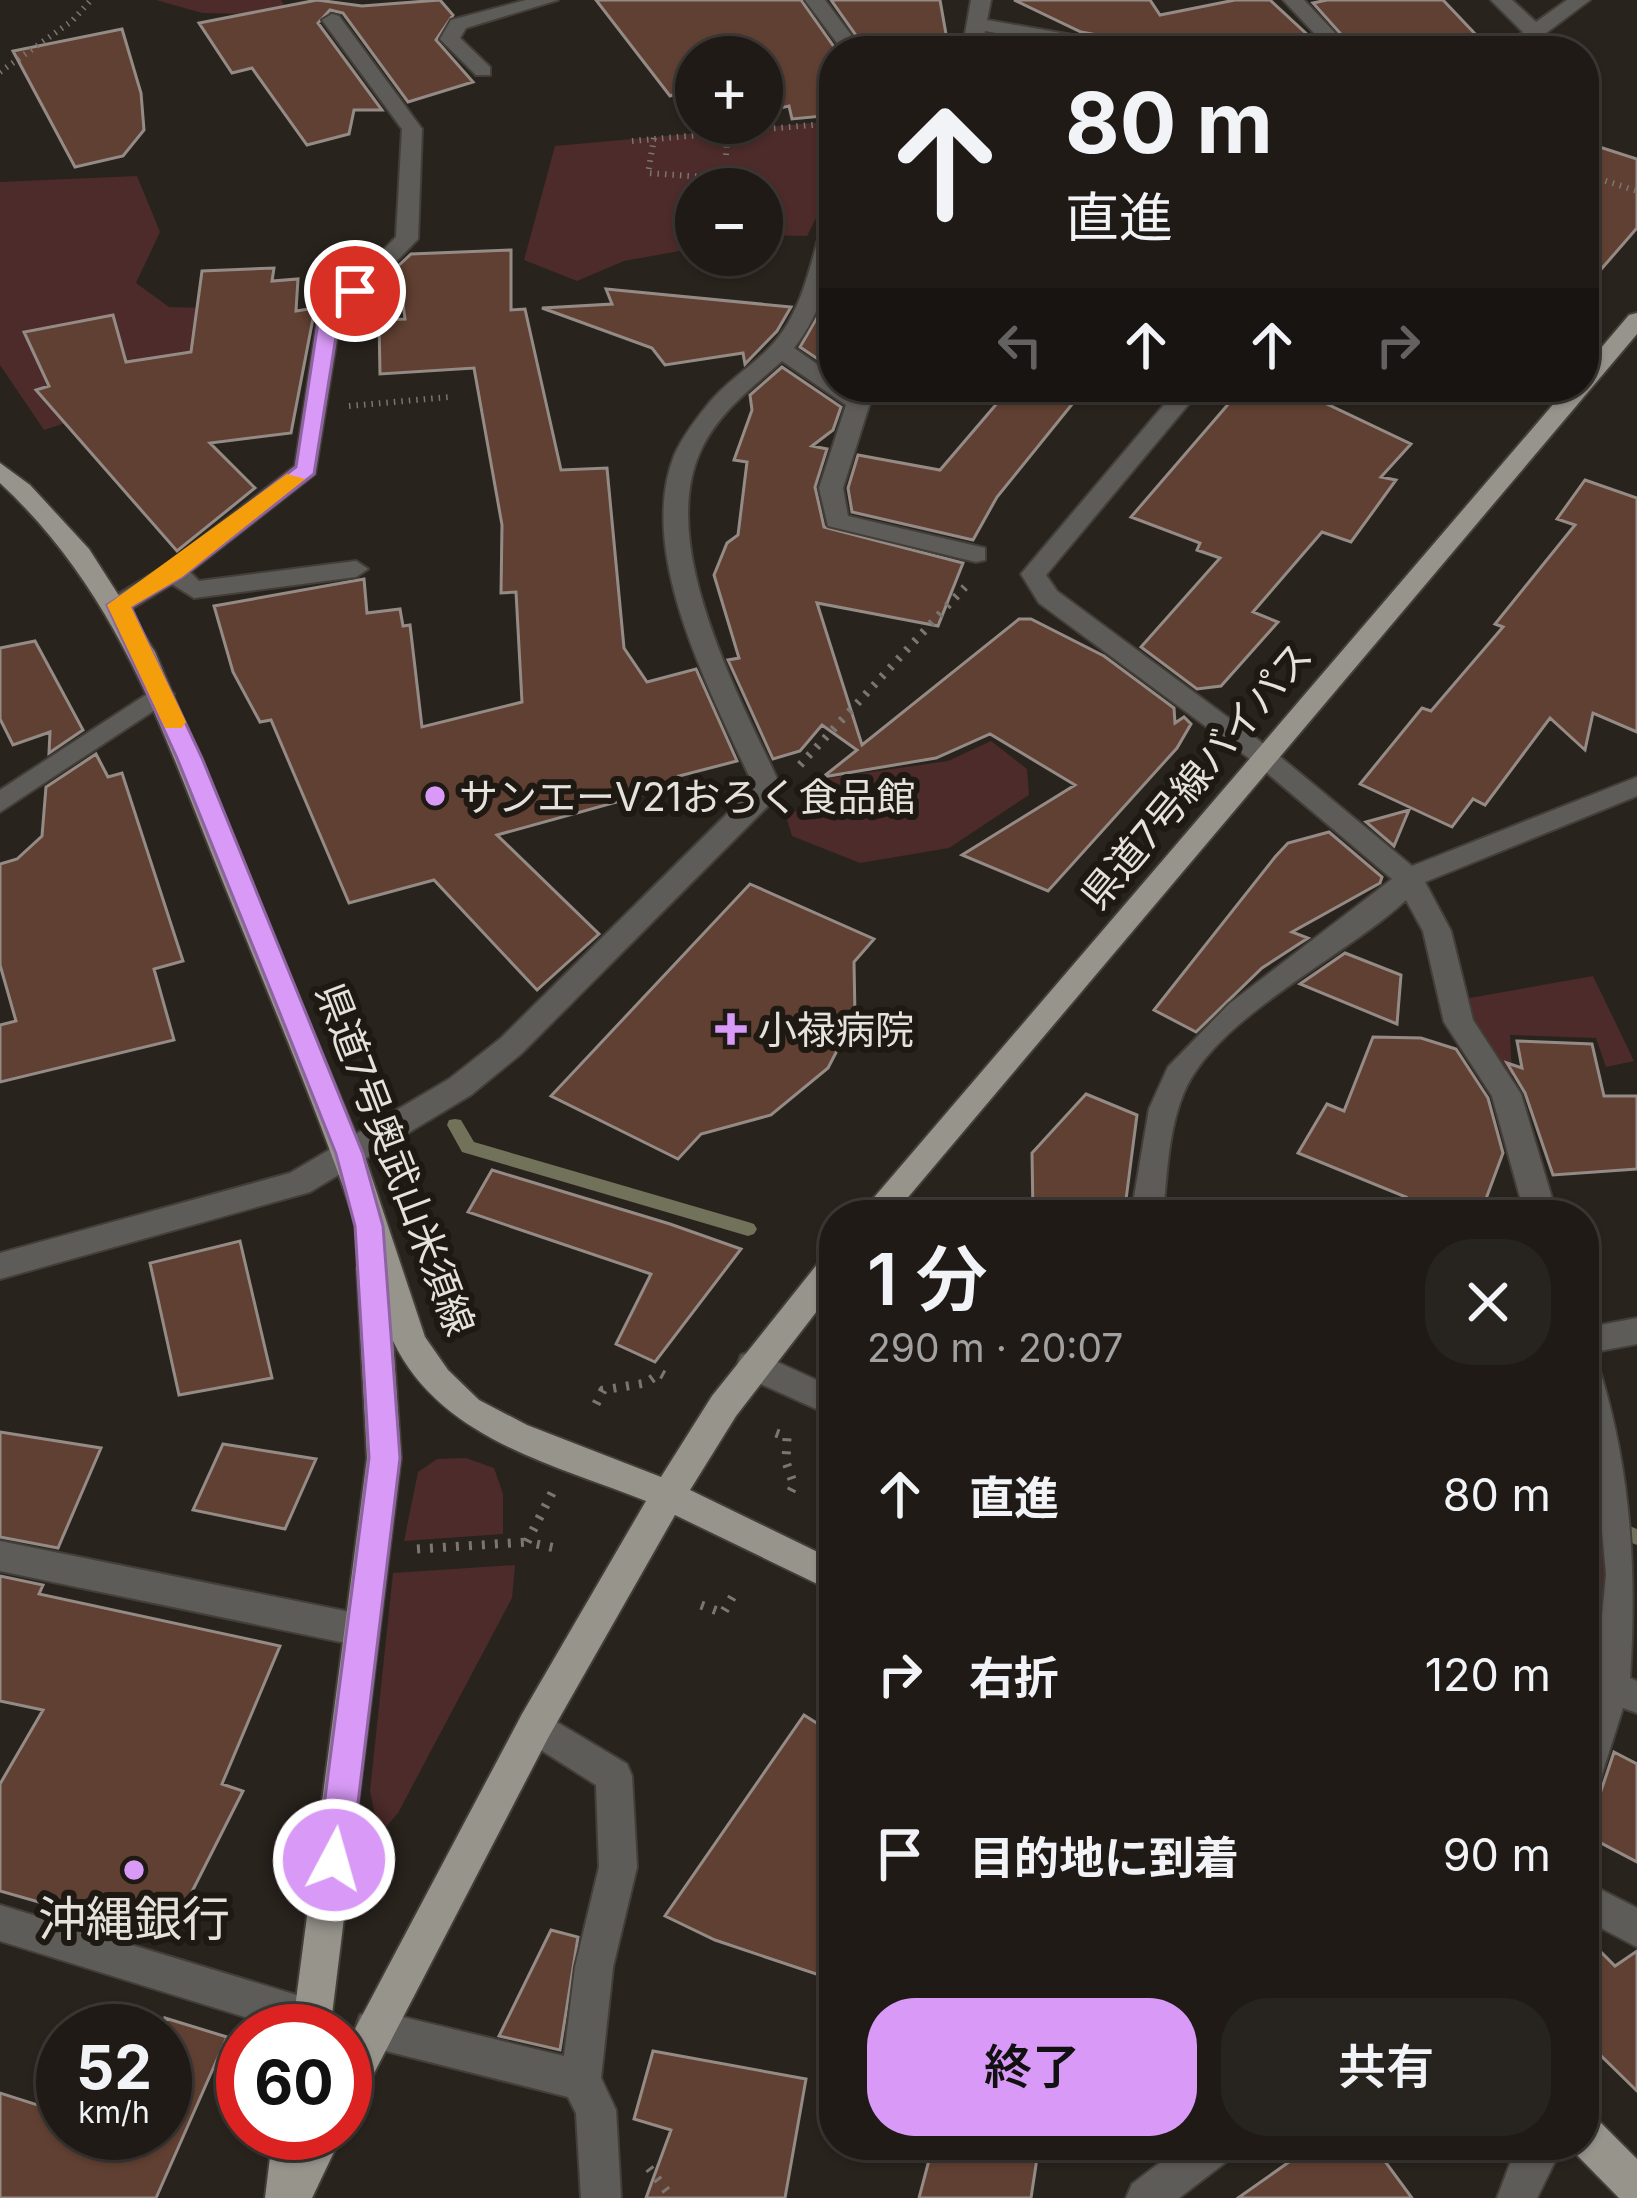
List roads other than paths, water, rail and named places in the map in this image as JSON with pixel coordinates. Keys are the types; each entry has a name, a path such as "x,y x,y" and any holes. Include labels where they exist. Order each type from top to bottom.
{"main road":[{"name":"県道7号線バイパス","path":"1599,365 1637,320"},
{"name":"県道7号線バイパス","path":"888,1200 1567,402"},
{"name":"県道7号奥武山米須線","path":"0,470 43,510 119,605 350,1154 369,1226 410,1342 436,1380 467,1410 515,1435 668,1495 819,1570"},
{"path":"315,2004 384,1458 369,1226"},
{"path":"372,2033 535,1726 668,1495 753,1365 819,1284"},
{"path":"1599,2149 1637,2188"},
{"path":"286,2198 290,2160"},
{"path":"286,2198 308,2160"}],"street":[{"path":"483,70 450,38 458,24 548,0"},
{"path":"815,0 842,36"},
{"path":"976,36 981,0"},
{"path":"1293,0 1328,36"},
{"path":"1501,0 1533,29"},
{"path":"1525,36 1580,0"},
{"path":"119,605 174,572 307,469 329,316 406,239 412,130 332,20"},
{"path":"979,24 1046,36"},
{"path":"0,1266 299,1183 460,1087 511,1046 768,789 691,607 680,527 683,464 700,433 759,364 781,350 819,301"},
{"path":"781,350 819,376"},
{"path":"857,402 831,488 837,521 976,565"},
{"path":"1178,402 1033,574 1048,597 1263,756 1408,878 1437,932 1459,1022 1506,1094 1537,1200"},
{"path":"174,572 194,590 356,569"},
{"path":"5,792 160,694"},
{"path":"1151,1200 1169,1094 1182,1069 1300,964 1394,900 1408,878 1637,786"},
{"path":"1599,1339 1637,1330"},
{"path":"753,1365 819,1396"},
{"path":"1599,1414 1632,1508 1636,1580 1629,1694 1599,1750"},
{"path":"0,1556 360,1630"},
{"path":"1599,1683 1629,1694"},
{"path":"535,1726 614,1776 617,1867 593,1967 581,2080 596,2110 601,2198"},
{"path":"1599,1906 1637,1928"},
{"path":"0,1923 248,2004"},
{"path":"374,2029 581,2080"},
{"path":"1146,2198 1196,2160"},
{"path":"1517,2198 1531,2160"}],"waterway":[{"path":"455,1125 468,1147 748,1229"},
{"path":"1599,1522 1637,1537"}],"place":[{"name":"サンエーV21おろく食品館","path":"435,796"},
{"name":"小禄病院","path":"731,1029"},
{"name":"沖縄銀行","path":"134,1870"}]}
